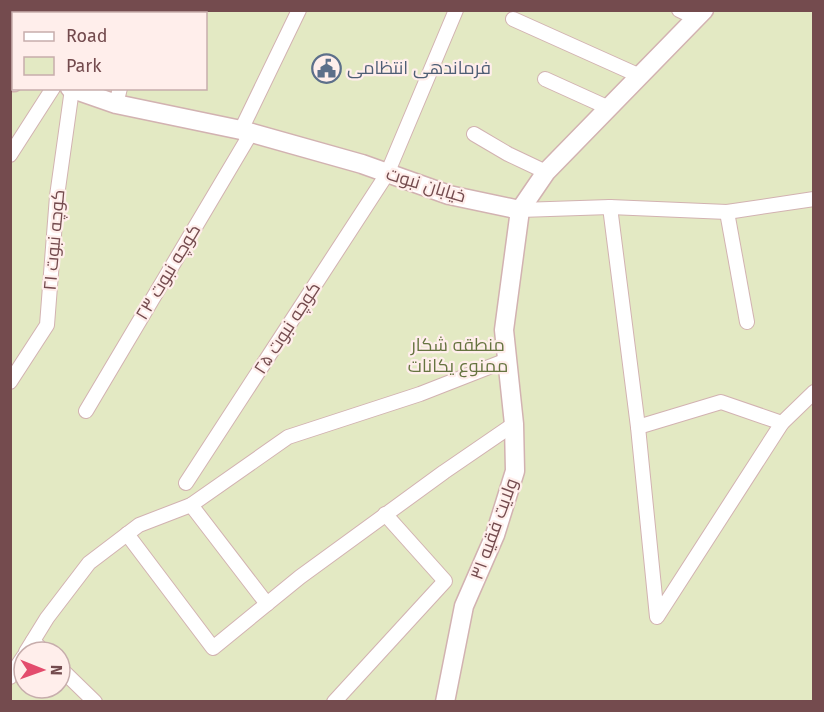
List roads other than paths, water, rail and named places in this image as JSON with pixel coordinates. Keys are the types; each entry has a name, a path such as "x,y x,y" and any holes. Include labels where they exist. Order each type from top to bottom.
{"street":[{"name":"کوچه نبوت ۲۳","path":"86,411 246,132 299,10"},
{"name":"کوچه نبوت ۲۵","path":"186,483 387,174 456,10"},
{"path":"679,10 700,14"},
{"path":"520,210 546,172 700,14"},
{"path":"513,20 640,76"},
{"path":"545,79 609,108"},
{"path":"10,155 52,90"},
{"name":"کوچه نبوت ۲۱","path":"10,382 47,325 57,196 71,90"},
{"name":"خیابان نبوت","path":"78,90 118,96 362,164 449,195 520,210"},
{"path":"474,134 508,154 546,172"},
{"path":"520,210 610,207 727,212 813,199"},
{"path":"610,207 638,427 657,617 782,423 813,392"},
{"name":"ولایت فقیه ۳۱","path":"445,702 464,606 495,534 515,471 514,424 504,330 520,210"},
{"path":"727,212 747,322"},
{"path":"34,640 47,618 89,563 139,525 191,505 288,437 420,394 507,360"},
{"path":"638,427 721,402 782,423"},
{"path":"127,534 213,648 300,577 385,514 514,424"},
{"path":"191,505 267,604"},
{"path":"334,702 445,581 385,514"},
{"path":"72,680 95,702"}],"place":[{"name":"فرماندهی انتظامی","path":"326,68"}],"park label":[{"name":"منطقه شکار ممنوع یکانات","path":"458,355"}]}
